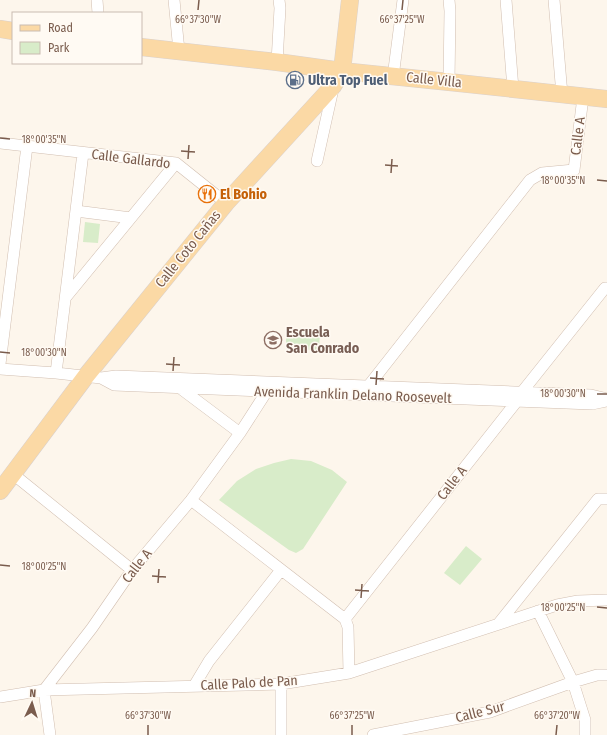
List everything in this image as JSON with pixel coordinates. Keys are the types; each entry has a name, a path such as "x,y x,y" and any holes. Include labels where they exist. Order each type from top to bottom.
{"main road":[{"path":"342,72 350,0"},
{"path":"0,29 12,31"},
{"name":"Calle Villa","path":"142,47 277,62 342,72 607,99"},
{"name":"Calle Coto Cañas","path":"0,491 12,474 93,377 226,203 333,86 342,72"}],"street":[{"path":"97,0 98,12"},
{"path":"174,0 179,51"},
{"path":"277,62 280,8 279,0"},
{"path":"393,77 403,0"},
{"path":"449,0 449,82"},
{"path":"506,0 513,89"},
{"path":"554,0 562,94"},
{"path":"317,161 333,86"},
{"name":"Calle A","path":"365,390 530,180 542,173 574,170 583,97"},
{"name":"Calle Gallardo","path":"0,143 176,163 226,203"},
{"path":"0,364 27,146"},
{"path":"56,373 83,153"},
{"path":"66,297 176,163"},
{"path":"76,211 132,218"},
{"name":"Calle A","path":"344,619 592,304 605,288 607,288"},
{"name":"Avenida Franklin Delano Roosevelt","path":"0,369 93,377 116,376 267,387"},
{"name":"Avenida Franklin Delano Roosevelt","path":"93,377 114,386 180,388 267,387 519,396 591,395 607,400"},
{"name":"Calle A","path":"44,690 92,628 132,570 191,500 240,433 267,387"},
{"path":"180,388 240,433"},
{"path":"12,474 132,570"},
{"path":"499,624 598,499 607,499"},
{"path":"191,500 344,619 348,627 349,673"},
{"path":"194,686 209,661 281,570"},
{"name":"Calle Palo de Pan","path":"0,697 44,690 281,684 349,673 538,611 578,601 607,600"},
{"path":"538,611 573,682 585,720 585,735"},
{"name":"Calle Sur","path":"373,735 490,712 573,682 598,675 607,675"},
{"path":"280,735 281,684"},
{"path":"44,690 50,735"}],"green space":[{"path":"85,222 100,224 98,243 83,242"},
{"path":"286,328 320,330 319,350 286,349"},
{"path":"291,459 311,461 332,470 347,482 303,549 296,553 289,550 219,500 237,481 256,469"},
{"path":"466,546 482,559 460,585 444,573"}],"place":[{"name":"Ultra Top Fuel","path":"295,80"},
{"name":"El Bohio","path":"207,194"},
{"name":"Escuela San Conrado","path":"273,340"}]}
